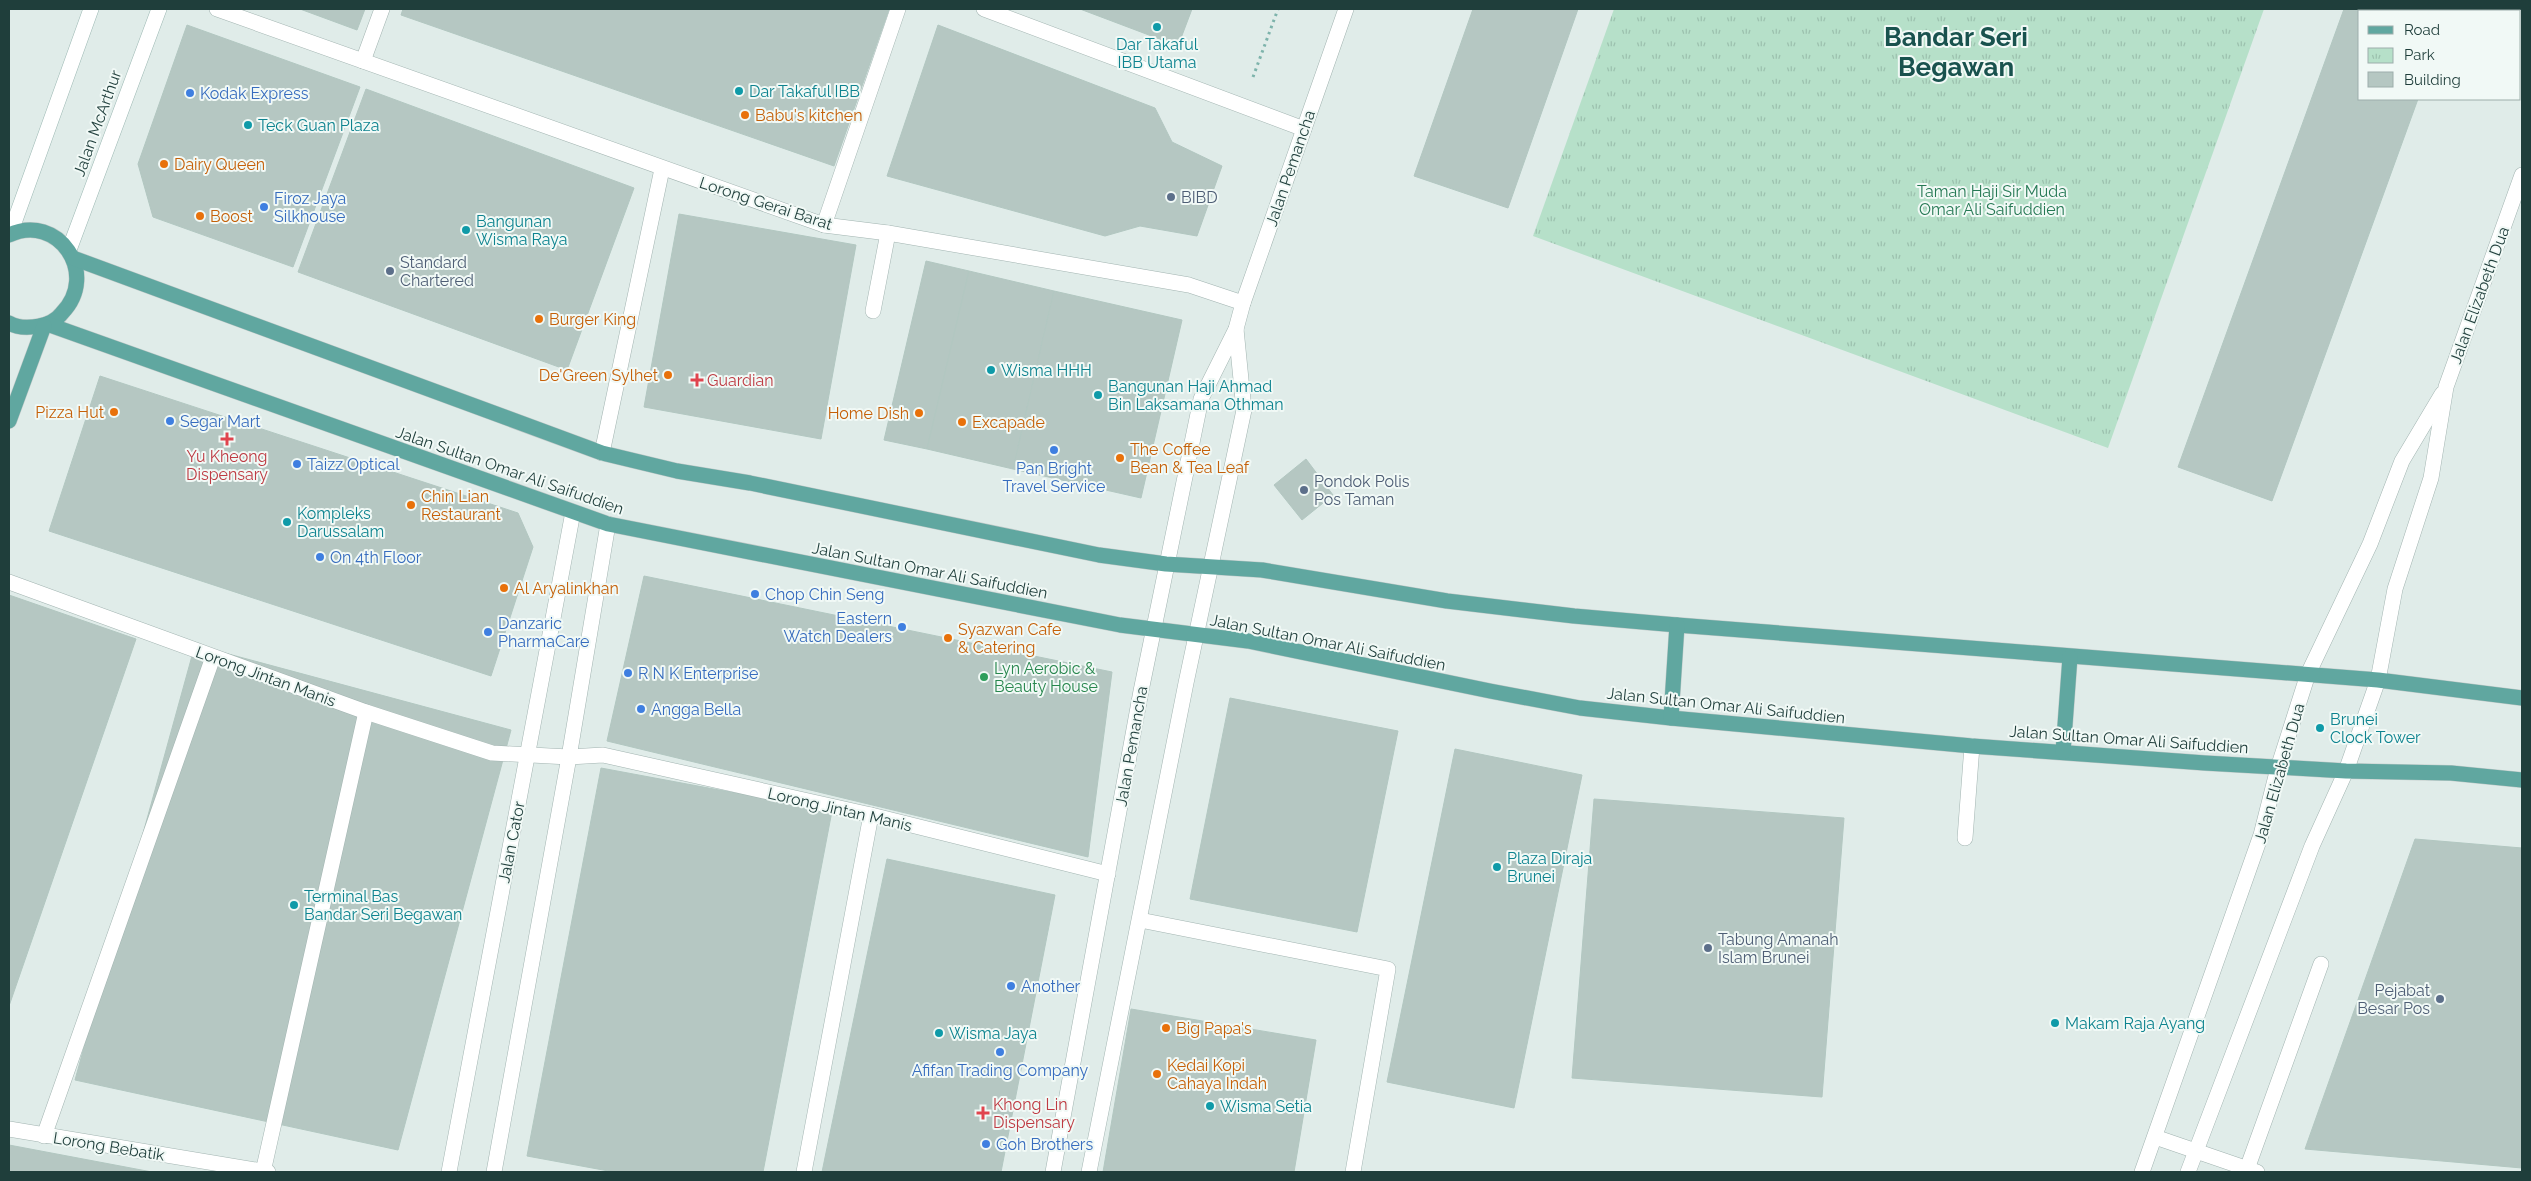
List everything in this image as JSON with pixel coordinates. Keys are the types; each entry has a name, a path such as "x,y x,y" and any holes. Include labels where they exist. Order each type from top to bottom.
{"main road":[{"path":"9,421 45,325 59,317 74,296 77,284 77,270 71,254 57,239 42,232 26,230 10,234"},
{"path":"71,254 602,453 677,471 750,483 1099,554 1166,564 1262,570 1457,602 1574,616 2378,680 2522,698"},
{"name":"Jalan Sultan Omar Ali Saifuddien","path":"9,323 28,328 45,325 608,524 1120,625 1197,633 1248,641 1378,669 1580,708 1972,746 2278,768 2451,773 2522,780"},
{"path":"1671,718 1677,625"},
{"path":"2063,752 2070,656"}],"street":[{"path":"10,234 92,9"},
{"name":"Jalan McArthur","path":"71,254 159,9"},
{"name":"Lorong Gerai Barat","path":"217,9 662,169 824,225 888,233 1189,284 1242,303"},
{"path":"363,61 382,9"},
{"path":"824,225 898,9"},
{"path":"984,9 1304,129"},
{"name":"Jalan Pemancha","path":"1053,1172 1166,564 1201,399 1236,329 1242,303 1346,9"},
{"path":"602,453 662,169"},
{"name":"Jalan Elizabeth Dua","path":"2188,1172 2312,846 2346,771 2378,680 2395,589 2431,478 2446,387 2522,175"},
{"path":"873,312 888,233"},
{"name":"Jalan Pemancha","path":"1089,1172 1197,633 1244,410 1236,329"},
{"name":"Jalan Elizabeth Dua","path":"2142,1172 2261,836 2278,768 2308,674 2370,544 2402,461 2446,387"},
{"name":"Jalan Cator","path":"449,1172 573,512"},
{"path":"494,1172 569,757 608,524"},
{"name":"Lorong Jintan Manis","path":"9,582 366,712 492,752 528,756 569,757 603,755 871,815 1108,874"},
{"path":"44,1136 213,657"},
{"path":"265,1172 366,712"},
{"path":"1965,838 1972,746"},
{"path":"804,1172 871,815"},
{"path":"1140,920 1388,970 1353,1172"},
{"path":"2155,1137 2252,1170 2320,964"},
{"name":"Lorong Bebatik","path":"9,1130 265,1172"}],"path":[{"path":"1242,106 1278,9"}],"green space":[{"name":"Taman Haji Sir Muda Omar Ali Saifuddien","path":"1614,9 2264,9 2108,448 1533,236"}],"building":[{"path":"300,9 365,9 357,30"},
{"name":"Dar Takaful IBB","path":"403,9 889,9 834,166 401,15"},
{"name":"Dar Takaful IBB Utama","path":"1080,9 1192,9 1178,46"},
{"path":"1473,9 1578,9 1508,208 1414,176"},
{"path":"2344,9 2450,9 2358,10 2358,100 2418,100 2272,501 2178,467"},
{"name":"Teck Guan Plaza","path":"187,25 360,87 293,267 153,217 138,164"},
{"path":"938,25 1155,108 1172,142 1222,166 1197,236 1140,226 1105,236 887,176"},
{"name":"Bangunan Wisma Raya","path":"366,89 634,188 567,370 298,272"},
{"path":"679,214 856,245 821,439 644,407"},
{"path":"926,261 969,271 927,449 884,440"},
{"name":"Wisma HHH","path":"969,271 1054,291 1013,469 927,449"},
{"name":"Bangunan Haji Ahmad Bin Laksamana Othman","path":"1054,291 1182,320 1141,498 1013,469"},
{"name":"Kompleks Darussalam","path":"100,376 518,513 533,547 491,676 49,531"},
{"name":"Pondok Polis Pos Taman","path":"1306,459 1333,495 1302,520 1274,485"},
{"path":"644,576 1112,672 1088,857 607,741"},
{"path":"9,595 136,639 9,1006"},
{"name":"Terminal Bas Bandar Seri Begawan","path":"195,645 511,730 398,1150 75,1080"},
{"path":"1230,698 1398,731 1357,932 1190,899"},
{"name":"Plaza Diraja Brunei","path":"1455,749 1582,775 1514,1108 1387,1082"},
{"path":"601,768 832,811 763,1172 614,1172 527,1156"},
{"name":"Tabung Amanah Islam Brunei","path":"1594,799 1844,818 1822,1097 1572,1078"},
{"name":"Pejabat Besar Pos","path":"2415,839 2522,848 2522,1168 2305,1149"},
{"name":"Wisma Jaya","path":"887,859 1055,895 1001,1172 822,1172"},
{"name":"Wisma Setia","path":"1131,1009 1316,1040 1294,1172 1103,1172"},
{"path":"9,1145 152,1172 9,1172"}],"place":[{"name":"Dar Takaful IBB Utama","path":"1157,27"},
{"name":"Dar Takaful IBB","path":"739,91"},
{"name":"Kodak Express","path":"190,93"},
{"name":"Babu's kitchen","path":"745,115"},
{"name":"Teck Guan Plaza","path":"248,125"},
{"name":"Dairy Queen","path":"164,164"},
{"name":"BIBD","path":"1171,197"},
{"name":"Firoz Jaya Silkhouse","path":"264,207"},
{"name":"Boost","path":"200,216"},
{"name":"Bangunan Wisma Raya","path":"466,230"},
{"name":"Standard Chartered","path":"390,271"},
{"name":"Burger King","path":"539,319"},
{"name":"Wisma HHH","path":"991,370"},
{"name":"De'Green Sylhet","path":"668,375"},
{"name":"Guardian","path":"697,380"},
{"name":"Bangunan Haji Ahmad Bin Laksamana Othman","path":"1098,395"},
{"name":"Pizza Hut","path":"114,412"},
{"name":"Home Dish","path":"919,413"},
{"name":"Segar Mart","path":"170,421"},
{"name":"Excapade","path":"962,422"},
{"name":"Yu Kheong Dispensary","path":"227,439"},
{"name":"Pan Bright Travel Service","path":"1054,450"},
{"name":"The Coffee Bean & Tea Leaf","path":"1120,458"},
{"name":"Taizz Optical","path":"297,464"},
{"name":"Pondok Polis Pos Taman","path":"1304,490"},
{"name":"Chin Lian Restaurant","path":"411,505"},
{"name":"Kompleks Darussalam","path":"287,522"},
{"name":"On 4th Floor","path":"320,557"},
{"name":"Al Aryalinkhan","path":"504,588"},
{"name":"Chop Chin Seng","path":"755,594"},
{"name":"Eastern Watch Dealers","path":"902,627"},
{"name":"Danzaric PharmaCare","path":"488,632"},
{"name":"Syazwan Cafe & Catering","path":"948,638"},
{"name":"R N K Enterprise","path":"628,673"},
{"name":"Lyn Aerobic & Beauty House","path":"984,677"},
{"name":"Angga Bella","path":"641,709"},
{"name":"Brunei Clock Tower","path":"2320,728"},
{"name":"Plaza Diraja Brunei","path":"1497,867"},
{"name":"Terminal Bas Bandar Seri Begawan","path":"294,905"},
{"name":"Tabung Amanah Islam Brunei","path":"1708,948"},
{"name":"Another","path":"1011,986"},
{"name":"Pejabat Besar Pos","path":"2440,999"},
{"name":"Makam Raja Ayang","path":"2055,1023"},
{"name":"Big Papa's","path":"1166,1028"},
{"name":"Wisma Jaya","path":"939,1033"},
{"name":"Afifan Trading Company","path":"1000,1052"},
{"name":"Kedai Kopi Cahaya Indah","path":"1157,1074"},
{"name":"Wisma Setia","path":"1210,1106"},
{"name":"Khong Lin Dispensary","path":"983,1113"},
{"name":"Goh Brothers","path":"986,1144"}],"district":[{"name":"Bandar Seri Begawan","path":"1956,52"}]}
